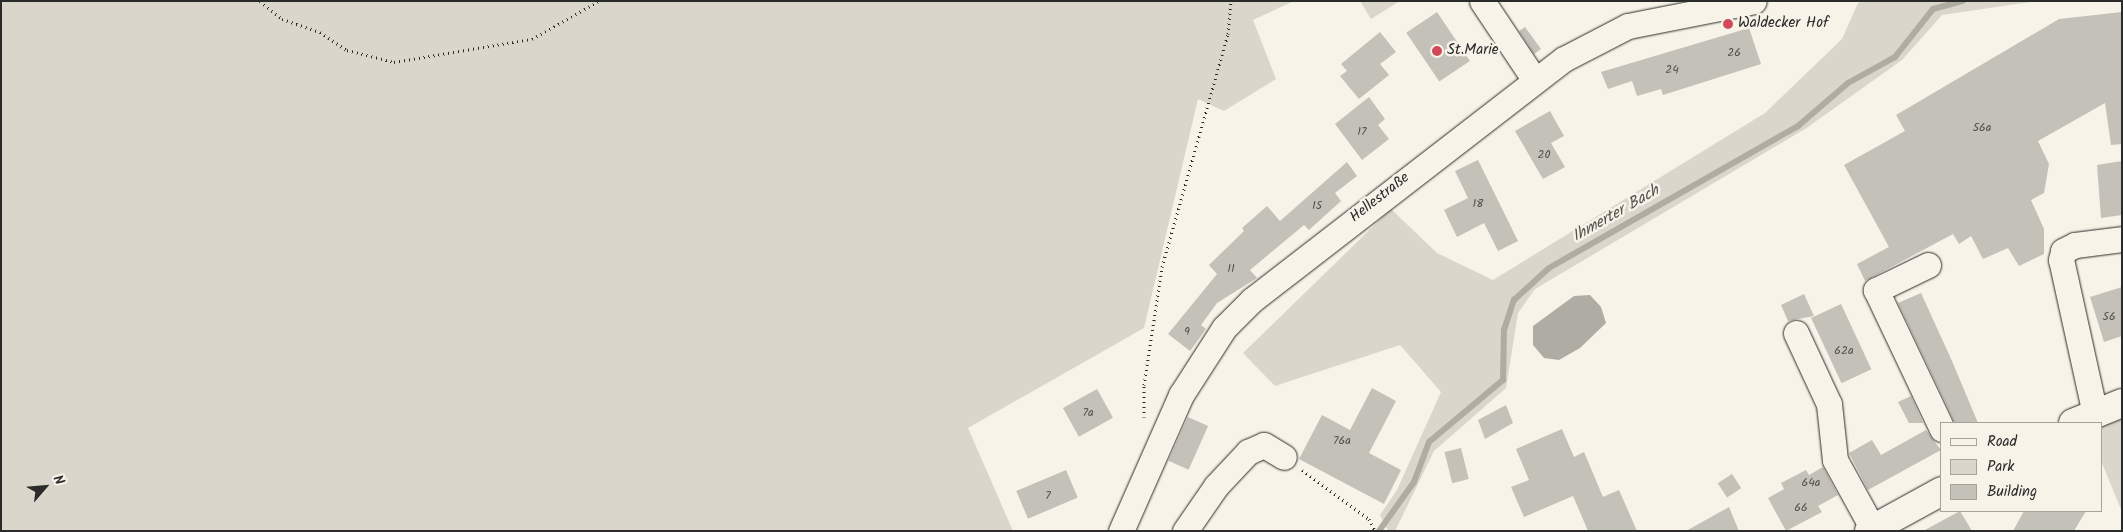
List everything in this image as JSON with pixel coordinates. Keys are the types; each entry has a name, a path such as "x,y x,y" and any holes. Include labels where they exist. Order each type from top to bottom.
{"main road":[{"path":"2084,418 2122,403"},
{"path":"1871,530 1940,492"}],"street":[{"path":"1482,1 1534,79"},
{"name":"Hellestraße","path":"1120,531 1181,395 1224,328 1292,267 1534,79 1645,10 1754,1"},
{"path":"2084,418 2061,260 2063,251 2075,245 2122,239"},
{"path":"1928,265 1876,290 1940,425"},
{"path":"1796,333 1829,404 1835,460 1871,530"},
{"path":"1185,531 1216,486 1248,452 1264,445 1284,457"}],"path":[{"path":"260,1 282,19 320,32 347,50 394,62 532,39 598,1"},
{"path":"1144,422 1144,385 1162,267 1228,34 1231,1"},
{"path":"1284,457 1369,519 1376,531"}],"green space":[{"path":"1,1 1294,1 1253,20 1276,79 1224,111 1198,99 1144,328 968,428 1013,531 1,531"},
{"path":"1360,1 1400,1 1371,19"},
{"path":"1864,1 2038,1 1942,15 1902,60 1805,129 1535,289 1518,313 1506,388 1434,451 1395,531 1388,531 1380,515 1397,490 1441,392 1400,345 1275,386 1243,353 1391,209 1437,253 1493,280 1765,113 1842,39 1858,3"},
{"path":"2122,414 2122,512 2103,465 2103,423"}],"shaded area":[{"path":"1590,295 1601,307 1606,323 1580,348 1559,360 1544,358 1533,345 1533,326 1574,296"}],"building":[{"path":"1437,12 1470,61 1439,82 1406,33"},
{"path":"2122,12 2122,144 2111,145 2105,103 2038,141 2049,164 2044,193 2031,200 2044,229 2044,254 2019,266 2008,248 1983,259 1971,236 1959,244 1953,234 1865,281 1857,264 1889,247 1844,165 1905,131 1896,115 2059,19"},
{"path":"1525,27 1541,49 1534,54 1519,31"},
{"path":"1749,28 1761,64 1663,95 1661,89 1637,96 1632,81 1608,89 1601,72"},
{"path":"1380,32 1396,52 1380,64 1389,75 1359,99 1340,76 1347,71 1341,64"},
{"path":"1369,97 1385,119 1378,125 1389,139 1362,160 1335,124"},
{"path":"1550,111 1564,136 1551,143 1565,167 1543,179 1515,131"},
{"path":"1478,160 1518,241 1498,251 1484,223 1457,237 1444,210 1468,198 1455,171"},
{"path":"2122,161 2122,215 2101,218 2097,165"},
{"path":"1347,162 1357,176 1335,193 1341,201 1309,230 1304,225 1250,270 1257,278 1217,303 1201,325 1206,329 1190,351 1168,334 1217,274 1209,265 1244,231 1242,228 1267,206 1280,221"},
{"path":"2122,287 2122,336 2104,342 2090,297"},
{"path":"1921,293 1978,422 1955,422 1898,303"},
{"path":"1804,294 1814,316 1788,321 1781,305"},
{"path":"1841,304 1871,369 1842,383 1811,318"},
{"path":"1372,388 1396,401 1369,453 1401,470 1384,504 1299,459 1322,415 1350,430"},
{"path":"1097,389 1113,418 1079,437 1063,408"},
{"path":"1911,396 1923,423 1909,423 1898,402"},
{"path":"1506,405 1513,423 1485,439 1478,420"},
{"path":"1188,417 1208,426 1189,470 1168,461"},
{"path":"1562,429 1574,457 1584,452 1603,497 1619,490 1637,531 1588,531 1573,496 1524,517 1511,487 1529,480 1516,449"},
{"path":"1926,430 1940,449 1940,451 1868,490 1849,453 1872,440 1881,455"},
{"path":"1461,448 1469,479 1452,483 1445,452"},
{"path":"1823,467 1838,495 1818,506 1822,512 1786,531 1768,498 1784,489 1781,483 1806,470 1809,475"},
{"path":"1066,470 1078,498 1028,519 1016,491"},
{"path":"1732,474 1741,488 1727,498 1718,483"},
{"path":"1729,507 1739,531 1686,531"},
{"path":"1961,512 1972,531 1923,531"},
{"path":"2023,512 2085,512 2074,531 2013,531"}],"waterway":[{"name":"Ihmerter Bach","path":"1379,531 1414,482 1429,442 1503,380 1504,330 1514,300 1549,268 1798,126 1848,83 1895,57 1933,9 1963,1"}],"place":[{"name":"Waldecker Hof","path":"1728,24"},
{"name":"St.Marie","path":"1437,51"}]}
